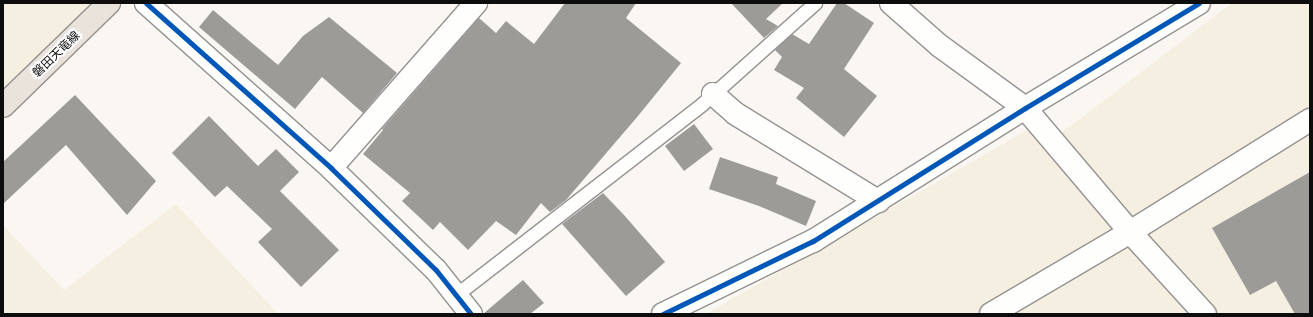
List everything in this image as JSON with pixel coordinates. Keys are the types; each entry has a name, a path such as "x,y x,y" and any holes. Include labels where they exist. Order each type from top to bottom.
{"main road":[{"name":"磐田天竜線","path":"3,106 109,3"}],"street":[{"path":"146,3 331,168 436,270 471,314"},
{"path":"331,168 476,3"},
{"path":"891,3 940,46 1025,108 1130,232 1205,314"},
{"path":"663,314 813,241 1025,108 1199,3"},
{"path":"713,94 736,114 878,201"},
{"path":"992,314 1130,232 1310,120"}],"lane":[{"path":"456,295 713,94 815,3"}],"shaded area":[{"path":"3,3 89,3 99,13 3,99"},
{"path":"1232,3 1310,3 1310,314 1207,314 1052,140"},
{"path":"1038,124 1188,314 706,314"},
{"path":"176,204 278,314 3,314 3,225 64,290"}],"building":[{"path":"565,3 636,3 626,18 681,63 566,200 550,212 541,203 516,235 496,221 468,250 440,222 433,230 402,201 410,193 363,154 383,130 382,129 479,18 496,33 506,21 534,44"},
{"path":"731,3 783,3 766,19 778,26 764,38"},
{"path":"837,3 844,3 874,23 844,69 877,96 844,137 796,98 804,88 774,70 782,57 775,50 792,34 809,44"},
{"path":"213,10 278,65 303,36 329,17 397,73 363,113 322,77 295,109 199,27"},
{"path":"75,95 156,181 127,215 66,145 3,204 3,162"},
{"path":"209,116 258,166 276,149 299,172 280,191 339,250 301,287 258,242 272,229 227,186 215,197 172,153"},
{"path":"694,124 713,149 684,171 665,146"},
{"path":"720,157 778,177 776,184 816,201 806,226 759,206 709,189"},
{"path":"1310,172 1310,314 1295,314 1276,281 1250,295 1212,228"},
{"path":"603,193 665,262 626,296 562,224"},
{"path":"523,280 544,303 530,314 483,314"}],"cycle path":[{"path":"146,3 331,168 436,270 471,314"},
{"path":"663,314 813,241 1025,108 1199,3"}]}
